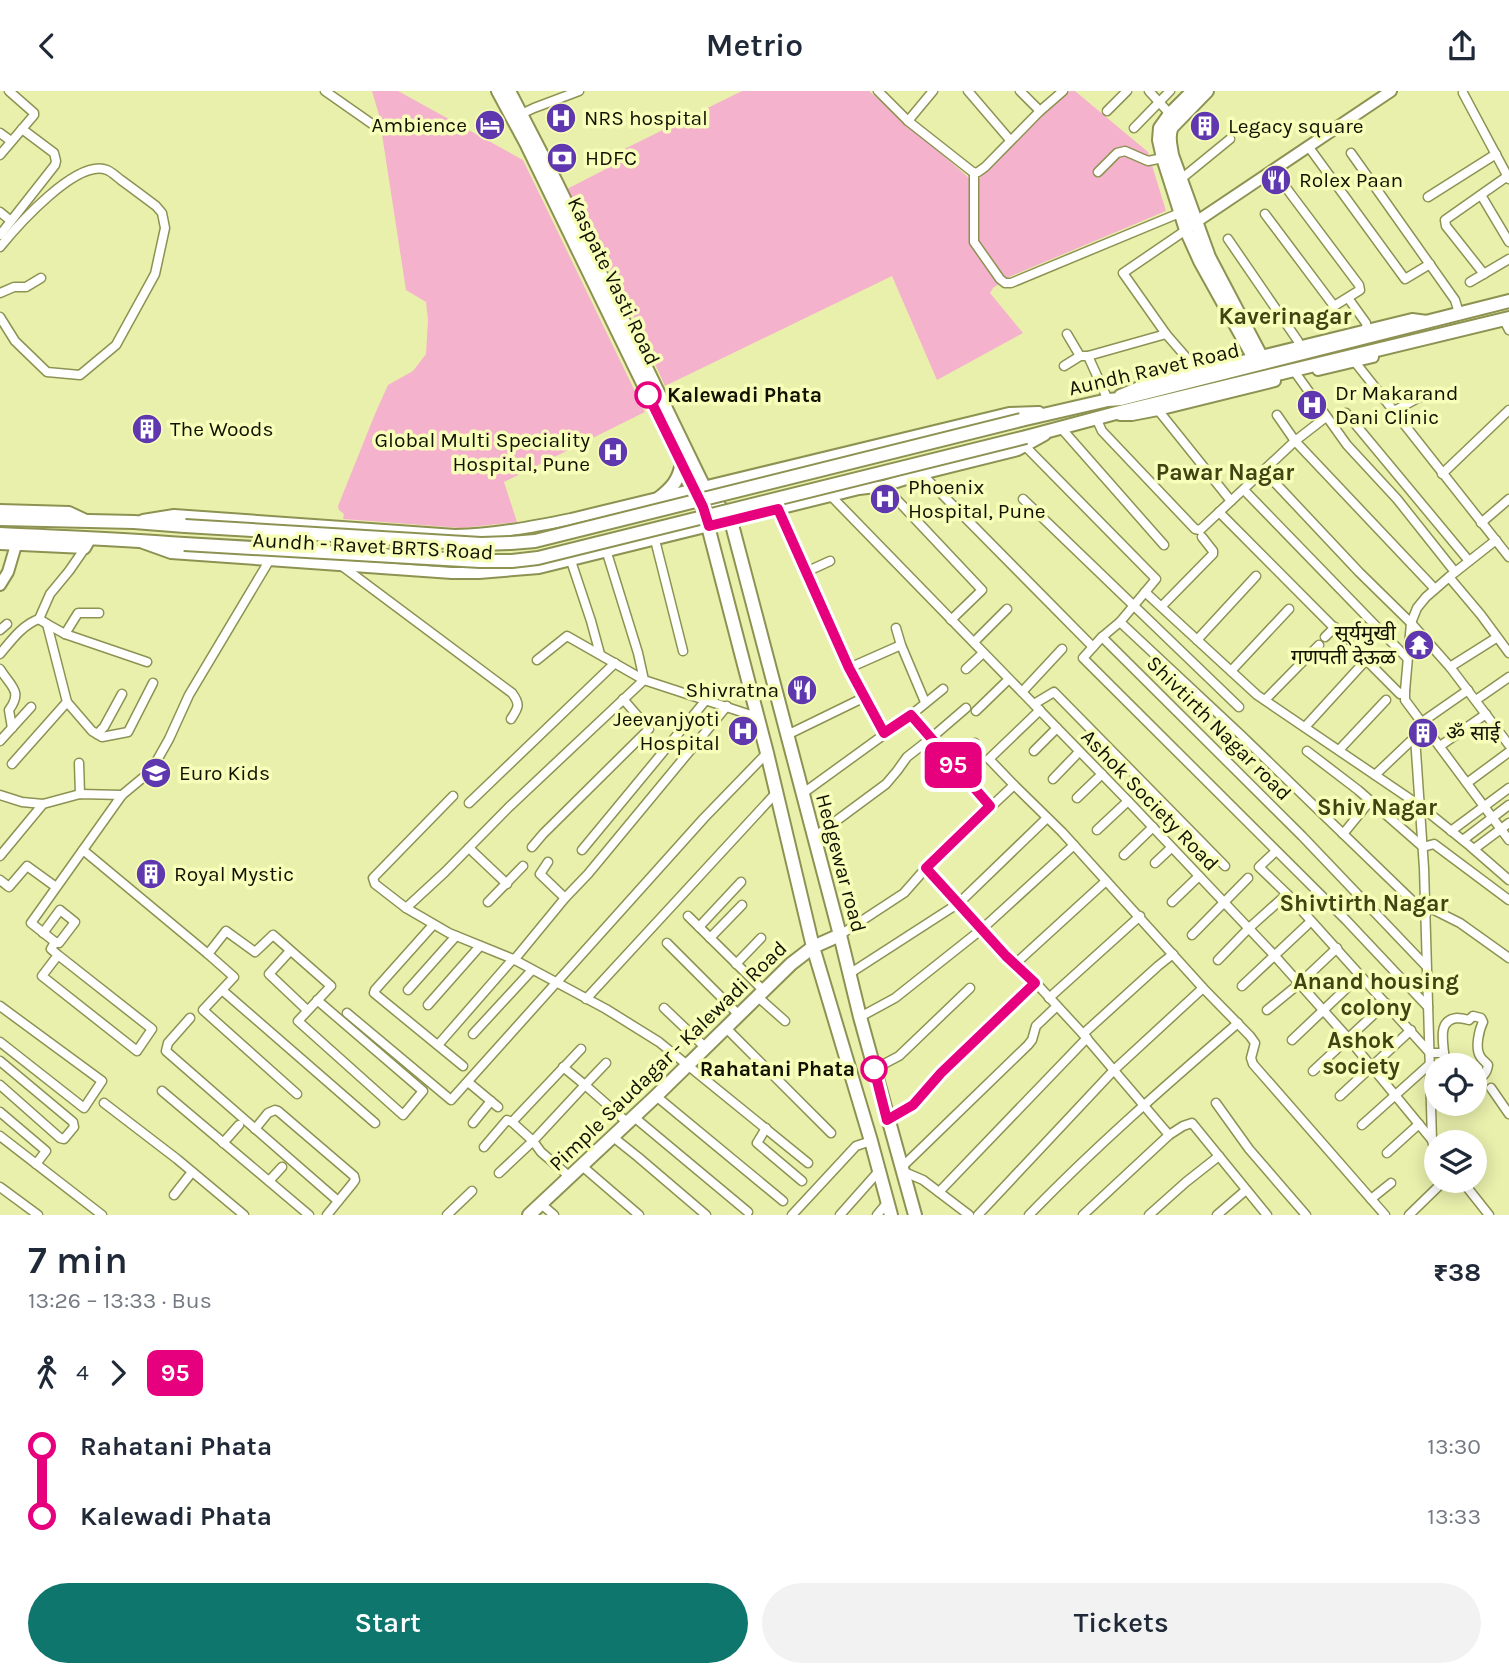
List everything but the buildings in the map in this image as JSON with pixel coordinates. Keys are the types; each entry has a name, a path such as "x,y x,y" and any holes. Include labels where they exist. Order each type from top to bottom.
{"main road":[{"name":"Kaspate Vasti Road","path":"498,91 518,116"},
{"name":"Kaspate Vasti Road","path":"509,91 518,116 699,488"},
{"path":"1207,91 1191,97 1170,114 1160,128 1159,140 1163,158 1186,210 1213,288 1258,359"},
{"path":"1186,210 1181,179 1169,139 1170,131 1191,97"},
{"name":"Aundh Ravet Road","path":"134,522 481,544 535,541 1509,301"},
{"name":"Aundh Ravet Road","path":"132,540 467,561 538,558 1025,441 1096,418 1432,336 1507,323"},
{"name":"Kaspate Vasti Road","path":"640,367 682,463 699,488"},
{"path":"659,498 676,482 682,463"},
{"path":"699,488 731,521"},
{"path":"699,488 767,753 813,947 889,1209"},
{"path":"0,519 134,522"},
{"name":"Hedgewar road","path":"731,521 887,1120 915,1215"},
{"path":"0,534 67,538 87,543 132,540"},
{"name":"Pimple Saudagar - Kalewadi Road","path":"528,1215 631,1120 791,964 813,947 840,935"}],"street":[{"path":"0,155 34,113 9,91"},
{"path":"325,91 375,126"},
{"path":"518,116 579,91"},
{"path":"878,91 908,121 974,173"},
{"path":"908,121 933,91"},
{"path":"968,91 1010,140"},
{"path":"1020,91 1040,111"},
{"path":"974,173 985,167 1063,91"},
{"path":"1107,111 1127,91"},
{"path":"1149,91 1170,114"},
{"path":"1134,128 1170,91"},
{"path":"1199,372 1166,334 1123,273 1391,91"},
{"path":"1463,93 1508,177 1445,220 1446,226 1484,274"},
{"path":"0,235 56,161 54,153 22,129"},
{"path":"0,133 11,141"},
{"path":"1181,179 1230,139"},
{"path":"1308,146 1405,279 1430,264"},
{"path":"1098,172 1117,153 1125,151 1148,161 1163,158"},
{"path":"1351,153 1455,300 1459,313"},
{"path":"1428,197 1496,154"},
{"path":"0,247 27,215 45,199 65,183 97,169 107,170 156,206 162,213 165,228 155,274 117,345 80,375 47,372 15,341 0,317"},
{"path":"974,173 974,242 996,275 1005,283 1186,210"},
{"path":"1265,214 1333,305 1336,306 1360,290 1359,285 1287,189"},
{"path":"1481,195 1509,242"},
{"path":"0,212 11,221"},
{"path":"1228,239 1298,341 1299,347"},
{"path":"1470,282 1509,259"},
{"path":"0,293 14,287 26,287 41,278"},
{"path":"1348,298 1366,323 1367,330"},
{"path":"1067,334 1112,400 1139,387 1367,330 1412,319 1429,321"},
{"path":"1064,366 1084,356 1166,334"},
{"path":"1113,414 1132,415 1158,410 1263,381 1355,362 1418,345 1432,336"},
{"path":"1355,362 1509,557"},
{"path":"1297,375 1347,445 1426,534 1452,575 1509,653"},
{"path":"1394,411 1420,397"},
{"path":"1443,474 1509,409"},
{"path":"1158,410 1231,501"},
{"name":"Aundh - Ravet BRTS Road","path":"134,522 174,515 481,535 523,529 659,498 1009,413 1052,412"},
{"path":"1346,413 1469,561"},
{"path":"1277,415 1295,440 1436,589"},
{"path":"1096,418 1102,431 1195,529 1200,530 1295,440 1326,417"},
{"path":"1058,429 1164,545"},
{"path":"1025,441 1156,579 1083,658 1346,920 1428,1007"},
{"name":"Aundh - Ravet BRTS Road","path":"132,540 172,553 269,561 452,573 539,568 859,489 884,486 1018,450 1025,441"},
{"path":"1264,471 1411,623 1450,667 1509,745"},
{"path":"922,474 1093,647"},
{"path":"884,486 982,590 951,620"},
{"path":"1244,490 1407,658"},
{"name":"Ashok Society Road","path":"831,496 1274,955 1348,1038 1424,1130"},
{"path":"1023,499 1239,707"},
{"path":"1481,523 1509,499"},
{"path":"778,509 849,668 884,733"},
{"path":"0,510 69,512 88,521"},
{"path":"1219,512 1400,694 1405,691"},
{"path":"1161,606 1212,557 1213,551 1202,537"},
{"path":"655,540 683,651"},
{"path":"1496,540 1416,608 1411,623 1405,700 1509,840"},
{"path":"0,544 87,543"},
{"path":"87,543 50,594 43,622 67,702 92,731 102,737 128,732 153,683"},
{"path":"0,585 8,572 16,545"},
{"path":"607,553 644,680"},
{"path":"43,933 60,910 75,922 59,943 55,942 43,933 31,923 122,795 151,771 189,695 269,561"},
{"path":"571,561 600,654"},
{"path":"806,572 830,561"},
{"path":"342,566 512,693 518,700 518,709 511,719"},
{"path":"1197,640 1256,576"},
{"path":"1145,592 1265,700 1419,805 1509,880"},
{"path":"974,642 1007,609"},
{"path":"1231,671 1289,609"},
{"path":"65,635 78,613 99,613"},
{"path":"0,654 17,633 34,620 43,622 65,635 147,662"},
{"path":"1119,622 1426,910 1460,923 1509,958"},
{"path":"1325,637 1335,627"},
{"path":"896,628 925,702"},
{"path":"537,660 568,636 644,680 757,717"},
{"name":"Shivtirth Nagar road","path":"1102,637 1310,843 1426,966"},
{"path":"1450,667 1496,638"},
{"path":"849,668 901,645"},
{"path":"1265,700 1319,645"},
{"path":"1021,692 1062,649"},
{"path":"966,669 984,653"},
{"path":"1305,727 1367,659"},
{"path":"469,803 615,663"},
{"path":"0,669 16,693 9,710 12,728"},
{"path":"1476,700 1509,677"},
{"path":"976,711 1009,679"},
{"path":"406,908 644,680"},
{"path":"802,793 943,689"},
{"path":"1430,1053 1423,846 1415,737 1417,727 1422,722 1468,690"},
{"path":"1225,866 1054,692 989,759 1074,845 1250,1036 1255,1043 1251,1058 1253,1064 1371,1199 1380,1213"},
{"path":"97,734 104,727 122,694"},
{"path":"787,735 865,697"},
{"path":"532,848 648,731 648,727 623,699"},
{"path":"1339,750 1385,699"},
{"path":"582,850 706,700"},
{"path":"12,764 67,702"},
{"path":"438,1045 588,874 727,706"},
{"path":"0,741 31,707"},
{"path":"813,838 890,781 907,757 966,708"},
{"path":"1440,746 1486,714"},
{"path":"911,715 990,806"},
{"path":"1034,751 1057,728"},
{"path":"1375,775 1415,737"},
{"path":"951,763 975,743"},
{"path":"1307,751 1423,846"},
{"path":"1053,779 1079,752"},
{"path":"1466,783 1509,752"},
{"path":"347,1013 451,1100 704,818 767,753"},
{"path":"79,763 80,794"},
{"path":"1077,798 1102,774"},
{"path":"840,935 904,893 926,868 1014,785"},
{"path":"1451,831 1509,787"},
{"path":"586,999 776,793"},
{"path":"2,800 43,804 80,794 122,795"},
{"path":"453,796 373,878 374,884 433,925 514,960 659,1042 808,1163"},
{"path":"1097,830 1128,801"},
{"path":"1343,834 1370,801"},
{"path":"0,856 43,804"},
{"path":"1462,840 1509,805"},
{"path":"849,974 959,904 1047,818"},
{"path":"1474,849 1509,823"},
{"path":"1124,855 1153,827"},
{"path":"1423,846 1434,844 1509,900"},
{"path":"860,1017 895,998 982,929 1074,845"},
{"path":"469,848 507,884"},
{"path":"1155,863 1171,848"},
{"path":"83,850 234,977 203,1010 298,1094"},
{"path":"1276,851 1259,867 1287,894 1430,1053"},
{"path":"548,862 540,874 565,898"},
{"path":"0,880 9,887 27,866 56,887"},
{"path":"488,902 523,866"},
{"path":"926,868 1085,1036 1169,1135"},
{"path":"1172,902 1199,876"},
{"path":"1192,935 1248,878"},
{"path":"1015,964 1106,881"},
{"path":"699,927 741,882"},
{"path":"1218,960 1287,894"},
{"path":"710,938 742,905"},
{"path":"688,916 736,964 785,1021"},
{"path":"1049,998 1140,916"},
{"path":"433,925 374,993 463,1066"},
{"path":"1242,986 1307,925"},
{"path":"208,954 226,931 255,952 273,935 331,986 317,1000 307,1010 298,1021 403,1115 423,1091 317,1000"},
{"path":"408,990 456,936"},
{"path":"736,964 761,938"},
{"path":"55,942 51,949 152,1030 137,1051 43,976 58,955"},
{"path":"667,943 739,1015"},
{"path":"428,1005 480,946"},
{"path":"1267,1010 1336,948"},
{"path":"290,951 270,974 307,1010"},
{"path":"939,1192 1085,1036 1173,954"},
{"path":"473,1034 532,970"},
{"path":"1292,1040 1353,982"},
{"path":"887,1120 913,1105 941,1073 1035,983"},
{"path":"873,1066 882,1065 899,1056 970,988"},
{"path":"978,1215 1114,1070 1203,988"},
{"path":"222,990 375,1123"},
{"path":"1313,1071 1386,1003"},
{"path":"0,1006 102,1081 84,1108 0,1042"},
{"path":"969,1215 923,1180 901,1169 1028,1045 1036,1026 1056,1006"},
{"path":"664,1008 706,1048"},
{"path":"1444,1053 1443,1027 1455,1018 1469,1020 1473,1016 1483,1022 1478,1031 1479,1053"},
{"path":"190,1018 168,1043 166,1051 338,1201"},
{"path":"1029,1215 1144,1104 1238,1023"},
{"path":"726,1028 831,1133"},
{"path":"1340,1096 1411,1030"},
{"path":"512,1122 581,1049"},
{"path":"0,1061 73,1122 74,1127 64,1139 60,1138 0,1085"},
{"path":"499,1173 606,1063"},
{"path":"563,1067 748,1212"},
{"path":"1362,1125 1424,1069"},
{"path":"468,1082 494,1104 473,1123"},
{"path":"1491,1088 1509,1114"},
{"path":"162,1091 309,1215"},
{"path":"656,1096 783,1201"},
{"path":"104,1103 244,1215"},
{"path":"1216,1103 1249,1149 1306,1215"},
{"path":"255,1129 268,1113 278,1111 354,1175 353,1183 327,1215"},
{"path":"0,1112 46,1151 36,1164"},
{"path":"1387,1153 1417,1122 1428,1116"},
{"path":"484,1147 507,1120 570,1177"},
{"path":"1083,1215 1169,1135 1192,1123 1267,1215"},
{"path":"223,1143 239,1125"},
{"path":"766,1128 757,1143 802,1181"},
{"path":"0,1136 102,1215"},
{"path":"613,1137 706,1215"},
{"path":"792,1215 856,1146 871,1141"},
{"path":"1149,1215 1219,1156"},
{"path":"582,1166 639,1215"},
{"path":"269,1181 282,1167"},
{"path":"840,1215 879,1171"},
{"path":"174,1195 192,1172"},
{"path":"1371,1199 1391,1183"},
{"path":"0,1187 38,1215"},
{"path":"1217,1215 1247,1190"},
{"path":"447,1215 472,1191"},
{"path":"1409,1215 1432,1193"},
{"path":"1472,1193 1489,1215"},
{"path":"541,1204 554,1215"},
{"path":"877,1215 889,1209"}],"shaded area":[{"path":"372,91 398,91 523,160 645,412 504,482 517,522 461,528 343,519 344,514 339,510 338,506 388,385 413,371 426,354 426,302 406,290 379,115"},
{"path":"742,91 869,91 968,177 979,179 1038,120 1070,91 1075,91 1148,152 1166,211 1009,277 993,288 990,293 1023,333 937,380 892,276 665,386 625,297 565,190 606,169 602,160"}],"bus line":[{"name":"95","path":"648,395 703,507 709,526 778,509 849,668 884,733 911,715 990,806 926,868 1006,956 1035,983 941,1073 913,1105 887,1120 874,1069"}],"place":[{"name":"NRS hospital","path":"561,118"},
{"name":"Ambience","path":"490,125"},
{"name":"Legacy square","path":"1205,126"},
{"name":"HDFC","path":"562,158"},
{"name":"Rolex Paan","path":"1276,180"},
{"name":"Kalewadi Phata","path":"648,395"},
{"name":"Dr Makarand Dani Clinic","path":"1312,405"},
{"name":"The Woods","path":"147,429"},
{"name":"Global Multi Speciality Hospital, Pune","path":"613,452"},
{"name":"Phoenix Hospital, Pune","path":"885,499"},
{"name":"सूर्यमुखी गणपती देऊळ","path":"1419,645"},
{"name":"Shivratna","path":"802,690"},
{"name":"Jeevanjyoti Hospital","path":"743,731"},
{"name":"ॐ साई","path":"1423,733"},
{"name":"Euro Kids","path":"156,773"},
{"name":"Royal Mystic","path":"151,874"},
{"name":"Rahatani Phata","path":"874,1069"}],"district":[{"name":"Kaverinagar","path":"1285,316"},
{"name":"Pawar Nagar","path":"1225,472"},
{"name":"Shiv Nagar","path":"1377,807"},
{"name":"Shivtirth Nagar","path":"1364,903"},
{"name":"Anand housing colony","path":"1376,994"},
{"name":"Ashok society","path":"1361,1053"}]}
